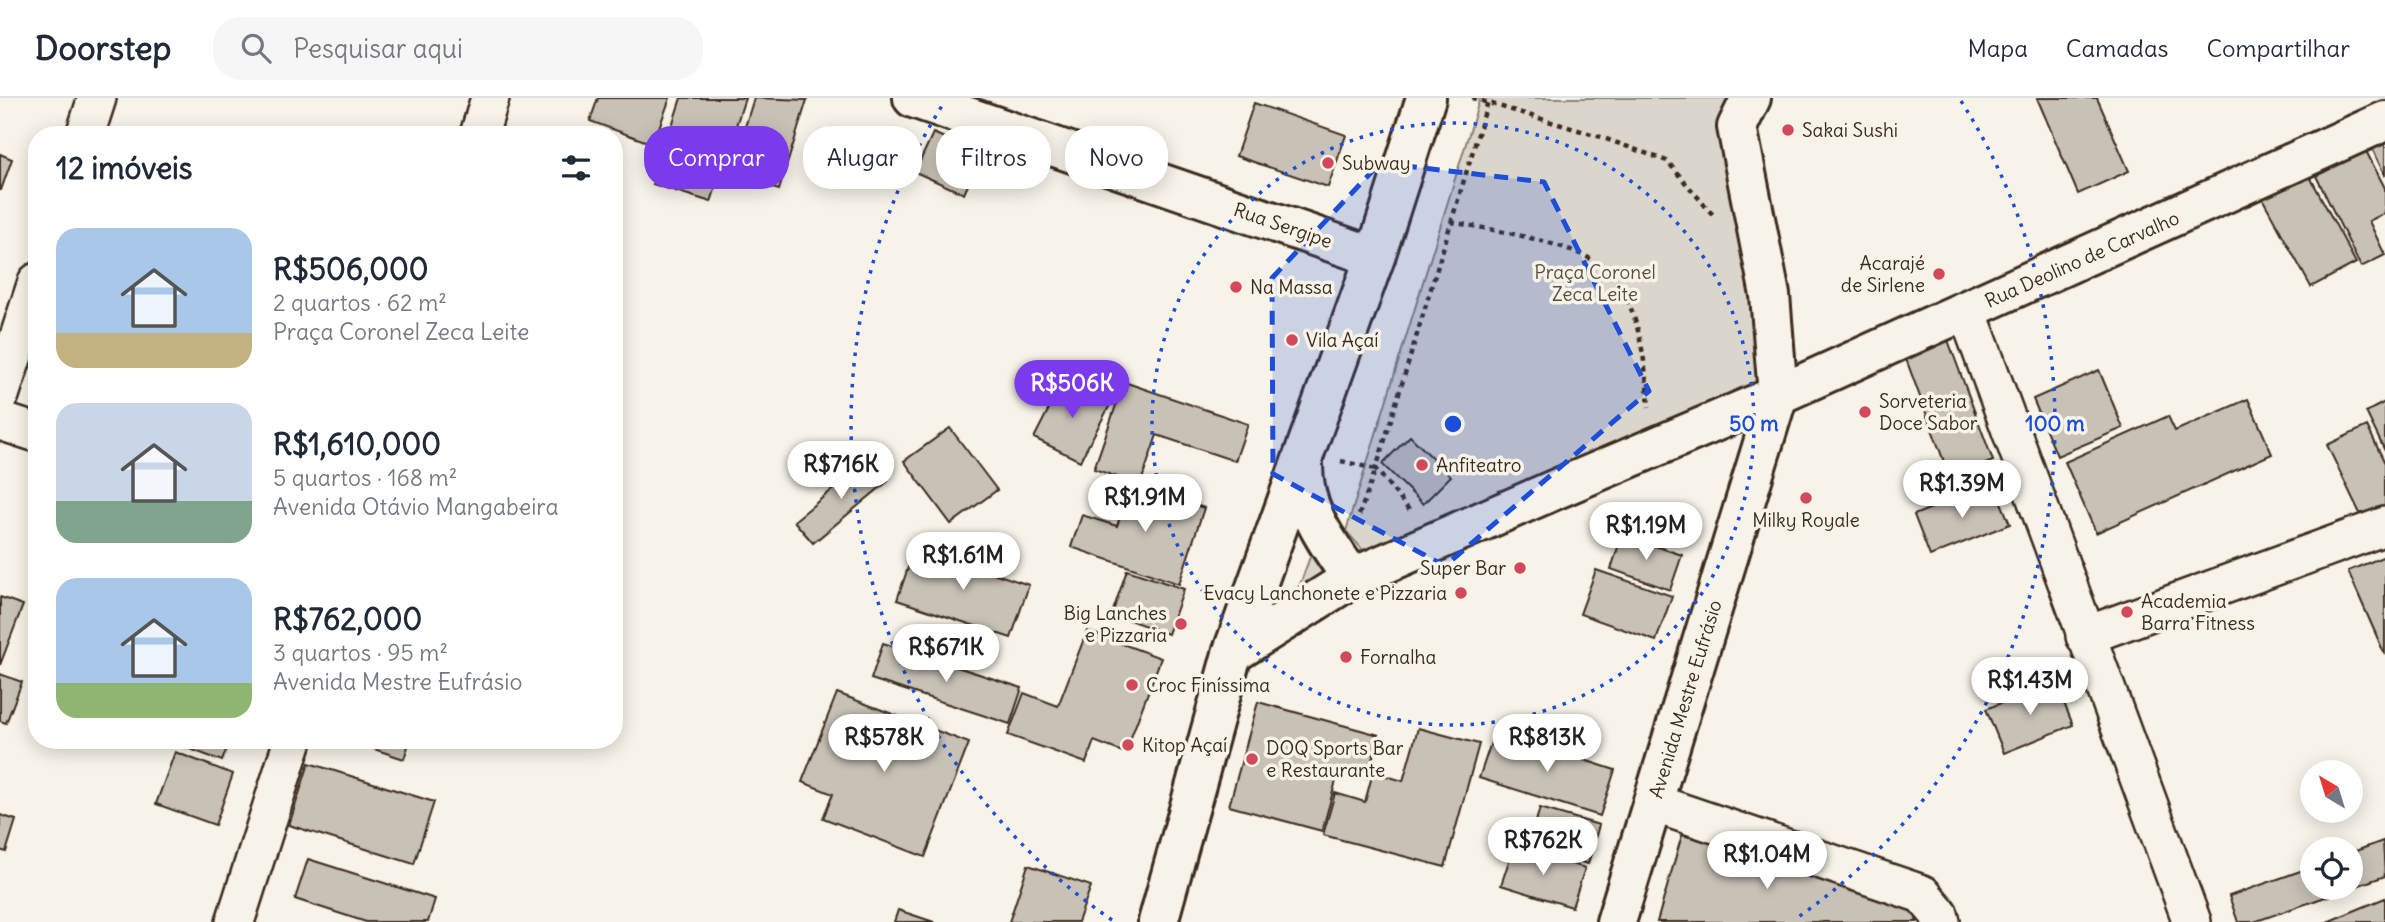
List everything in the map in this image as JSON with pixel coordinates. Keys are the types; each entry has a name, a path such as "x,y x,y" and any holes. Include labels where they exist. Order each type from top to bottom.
{"main road":[{"path":"1158,922 1232,654 1374,257 1426,98"},
{"path":"1232,654 1352,578 1778,395 1770,295 1737,127 1751,98"},
{"name":"Rua Sergipe","path":"934,101 1374,257"},
{"name":"Rua Deolino de Carvalho","path":"1778,395 2385,121"},
{"name":"Avenida Mestre Eufrásio","path":"1616,922 1778,395"},
{"path":"1303,453 1302,475 1316,525 1352,578"}],"street":[{"path":"88,126 97,98"},
{"path":"482,126 490,98"},
{"path":"0,395 21,298"},
{"path":"1967,311 2192,922"},
{"path":"0,421 28,430"},
{"path":"2085,636 2385,526"},
{"path":"235,922 290,749"},
{"path":"1653,803 1922,894 1939,914 1941,922"}],"path":[{"path":"1472,98 1598,136 1667,161 1717,221"},
{"path":"1358,520 1377,469 1488,101"},
{"path":"1451,222 1572,250 1603,267 1625,293 1645,354 1650,414"},
{"path":"1303,453 1377,469 1416,518"}],"highlighted area":[{"path":"1380,163 1544,182 1649,391 1445,566 1273,474 1272,278"}],"green space":[{"name":"Praça Coronel Zeca Leite","path":"1480,98 1742,98 1781,363 1736,401 1371,559 1346,531"},
{"path":"1318,535 1340,584 1294,601"}],"building":[{"path":"598,98 670,98 660,126 644,126 644,141 623,133 623,126 604,126 590,121"},
{"path":"681,98 745,98 736,126 672,126"},
{"path":"754,98 807,100 789,158 789,126 745,126"},
{"path":"2037,98 2097,98 2129,171 2078,194"},
{"path":"1254,103 1346,135 1328,187 1236,156"},
{"path":"933,133 936,134 936,181 922,175 922,157"},
{"path":"2385,140 2385,176 2371,146"},
{"path":"2366,151 2385,188 2385,213 2369,221 2385,255 2361,267 2316,176"},
{"path":"0,154 12,159 1,190 0,190"},
{"path":"2308,173 2356,263 2311,287 2262,198"},
{"path":"669,189 715,189 711,202"},
{"path":"953,189 966,189 964,194"},
{"path":"1945,332 1993,461 1950,478 1902,348"},
{"path":"2099,370 2123,428 2057,456 2033,399"},
{"path":"1064,379 1111,403 1080,461 1034,438"},
{"path":"1124,382 1248,424 1235,461 1157,435 1140,485 1094,469"},
{"path":"2248,399 2272,454 2096,533 2065,462 2168,416 2175,431"},
{"path":"2385,402 2385,451 2366,412"},
{"path":"2367,426 2385,463 2385,514 2365,524 2327,445"},
{"path":"950,428 997,490 951,524 904,461"},
{"path":"1410,436 1451,476 1423,504 1382,464"},
{"path":"870,459 888,481 813,543 794,521"},
{"path":"1131,483 1204,508 1179,584 1071,547 1082,515 1117,526"},
{"path":"1993,483 2010,524 1930,556 1914,515"},
{"path":"1622,535 1682,555 1670,590 1611,569"},
{"path":"915,547 1029,585 1011,638 897,600"},
{"path":"2385,556 2385,655 2348,571"},
{"path":"1127,570 1184,589 1168,634 1112,614"},
{"path":"1596,570 1672,596 1656,641 1580,614"},
{"path":"0,597 23,605 0,665"},
{"path":"1087,631 1161,658 1125,753 1094,741 1086,763 1008,735 1024,693 1058,706"},
{"path":"883,643 1022,688 1010,724 871,679"},
{"path":"0,674 22,682 6,723 0,721"},
{"path":"2055,681 2073,725 2004,753 1986,709"},
{"path":"837,693 969,743 925,857 823,818 833,794 802,782"},
{"path":"1258,702 1379,735 1367,778 1339,770 1322,831 1229,806"},
{"path":"1418,728 1479,744 1445,867 1323,835 1335,793 1365,802 1373,772 1403,781"},
{"path":"1495,731 1615,770 1600,816 1479,778"},
{"path":"190,749 227,749 222,761"},
{"path":"374,749 407,749 404,759"},
{"path":"175,752 233,774 215,825 156,804"},
{"path":"309,763 434,802 414,864 289,825"},
{"path":"1540,808 1599,825 1588,864 1528,848"},
{"path":"0,815 16,820 6,852 0,850"},
{"path":"1682,835 1911,900 1917,922 1657,922"},
{"path":"2383,841 2385,876 2363,884 2363,848"},
{"path":"1514,846 1585,868 1572,907 1501,885"},
{"path":"308,859 435,899 428,922 366,922 295,899"},
{"path":"1028,865 1091,886 1078,922 1009,922"},
{"path":"2300,871 2300,900 2317,900 2254,922 2238,922 2229,896"},
{"path":"2385,898 2385,922 2327,922"},
{"path":"898,910 934,922 894,922"}],"place":[{"name":"Sakai Sushi","path":"1788,130"},
{"name":"Subway","path":"1328,163"},
{"name":"Acarajé de Sirlene","path":"1939,274"},
{"name":"Na Massa","path":"1236,287"},
{"name":"Vila Açaí","path":"1292,340"},
{"name":"Sorveteria Doce Sabor","path":"1865,412"},
{"name":"Anfiteatro","path":"1422,465"},
{"name":"Milky Royale","path":"1806,498"},
{"name":"Super Bar","path":"1520,568"},
{"name":"Evacy Lanchonete e Pizzaria","path":"1461,593"},
{"name":"Academia Barra Fitness","path":"2127,612"},
{"name":"Big Lanches e Pizzaria","path":"1181,624"},
{"name":"Fornalha","path":"1346,657"},
{"name":"Croc Finíssima","path":"1132,685"},
{"name":"Kitop Açaí","path":"1128,745"},
{"name":"DOQ Sports Bar e Restaurante","path":"1252,759"}]}
